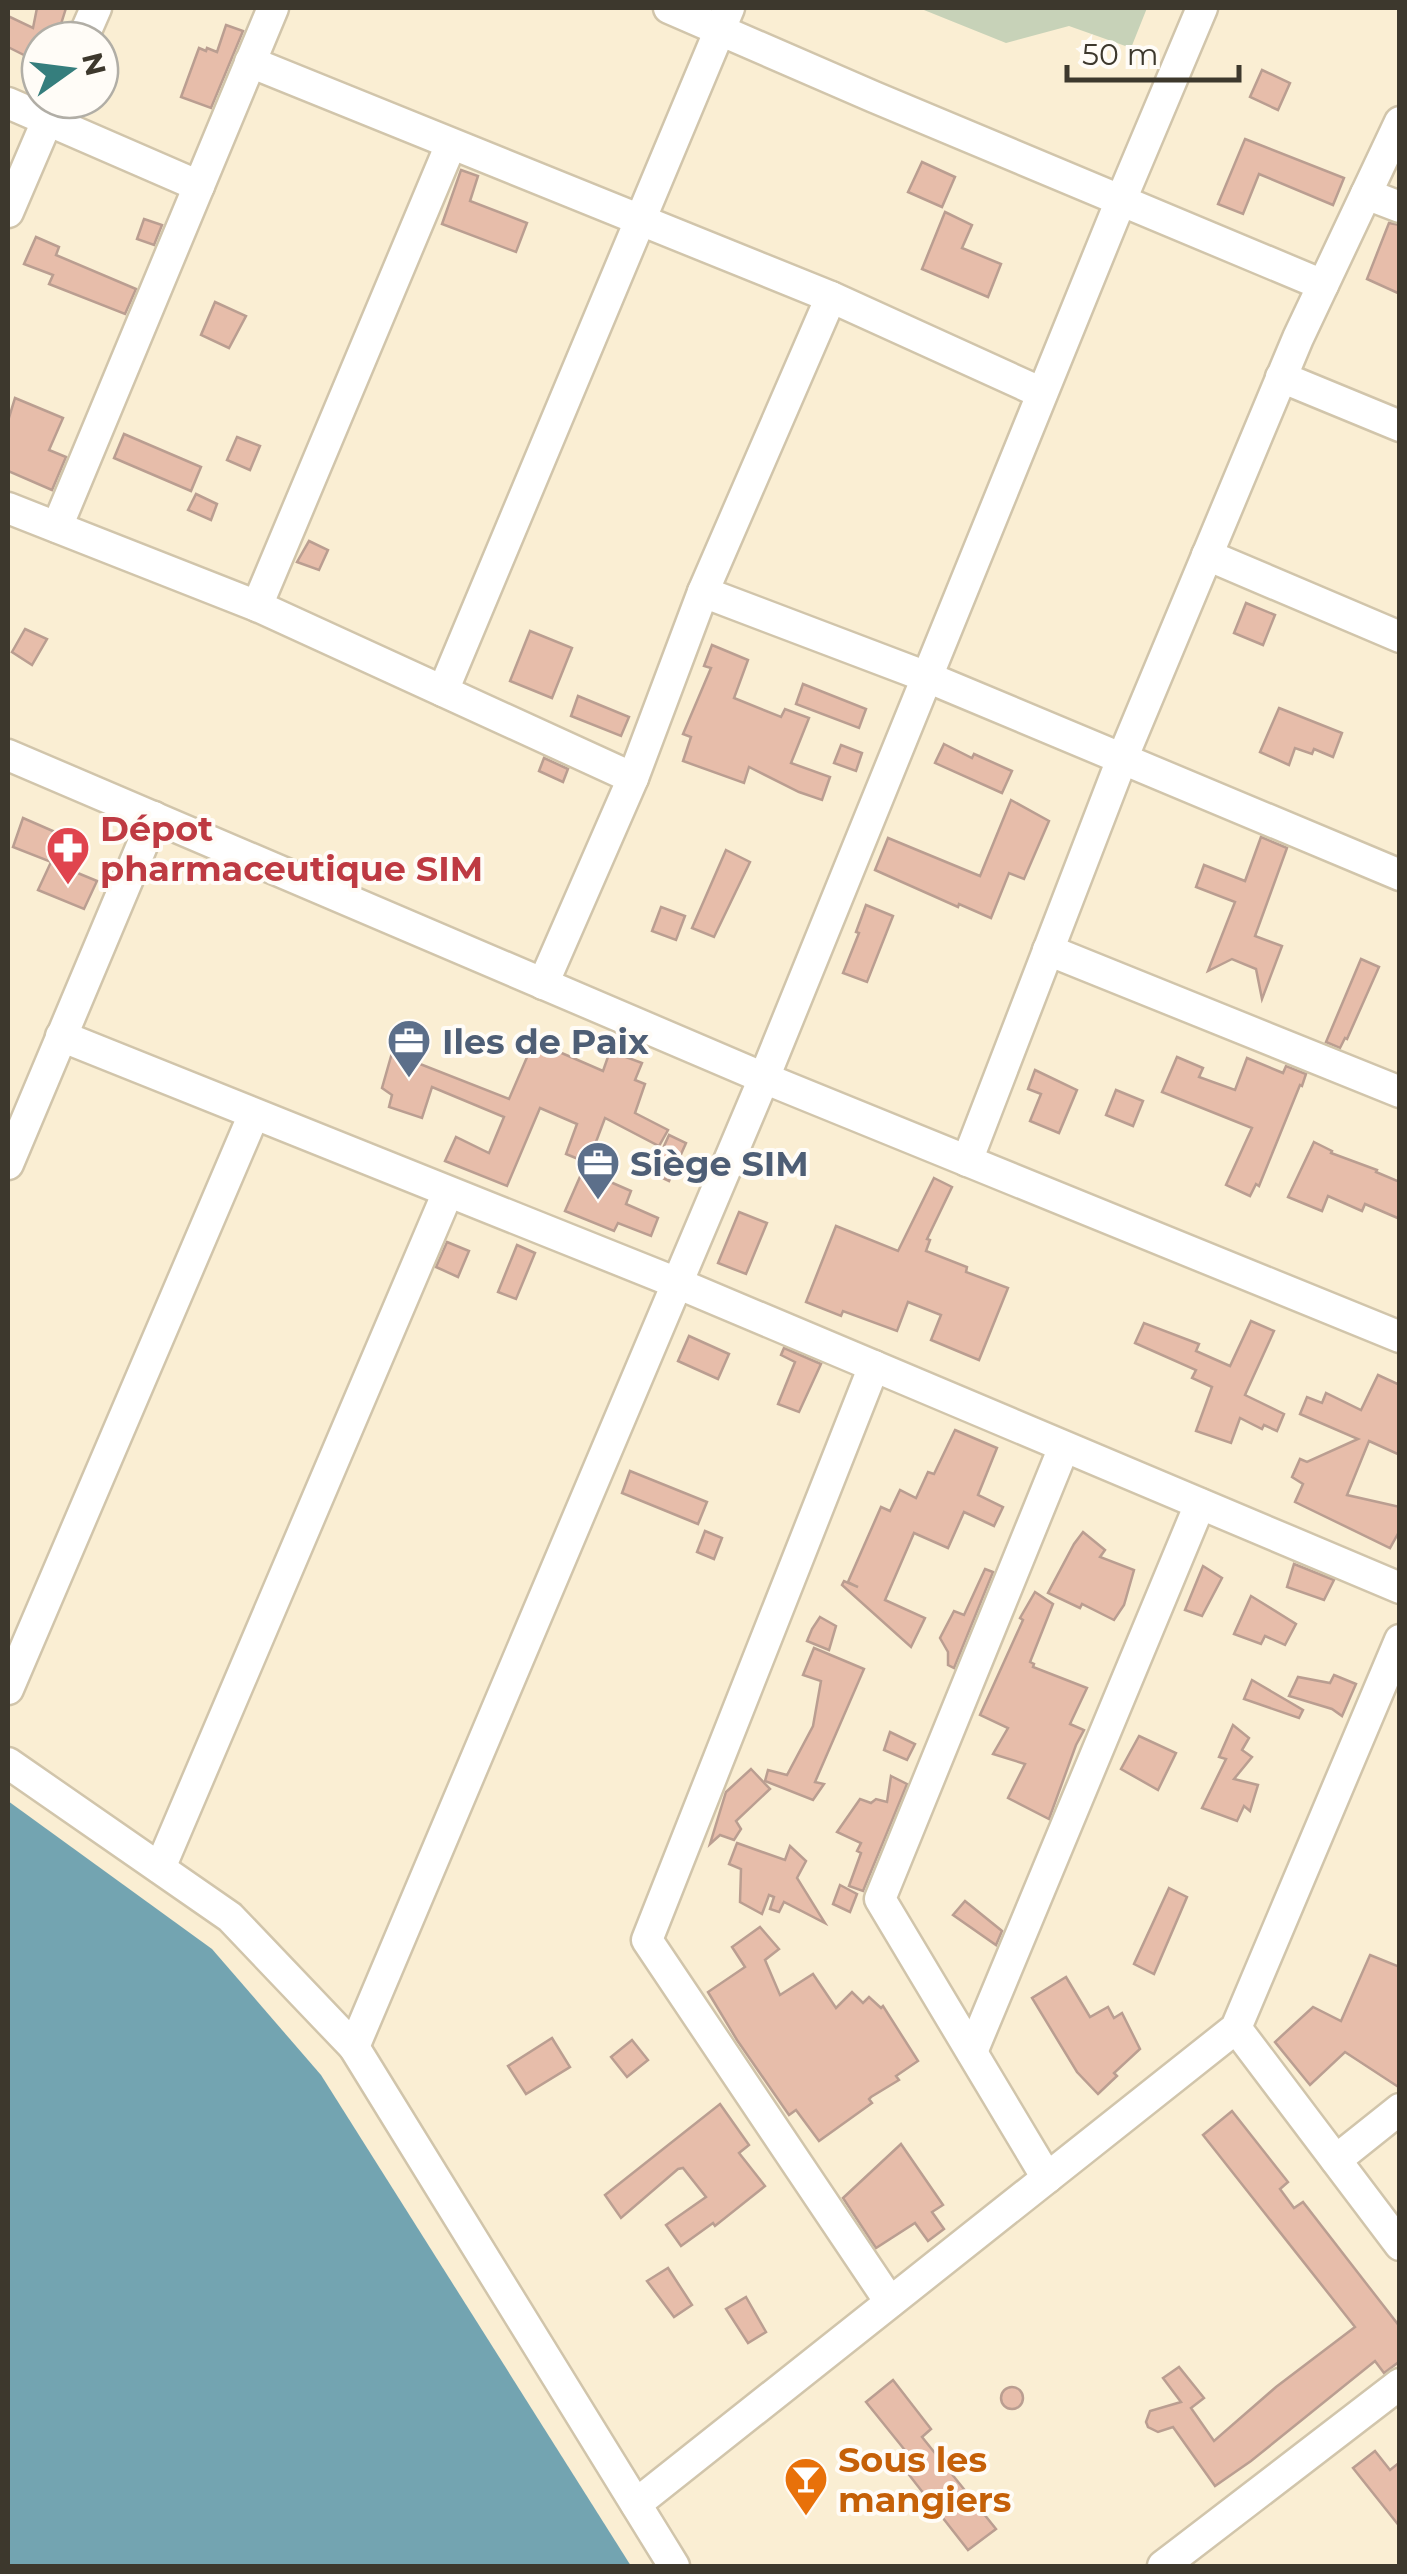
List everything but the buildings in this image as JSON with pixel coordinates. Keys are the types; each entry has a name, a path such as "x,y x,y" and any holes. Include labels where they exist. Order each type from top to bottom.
{"street":[{"path":"57,527 273,8"},
{"path":"669,8 725,19 1120,200 1323,284"},
{"path":"354,2047 764,1078 1120,200 1202,8"},
{"path":"443,691 725,19"},
{"path":"250,62 831,297 1042,393"},
{"path":"8,212 48,120"},
{"path":"71,120 199,186"},
{"path":"967,1160 1122,759 1282,377 1400,122"},
{"path":"257,606 451,144"},
{"path":"1366,194 1400,207"},
{"path":"543,984 633,778 702,592 831,297"},
{"path":"1282,377 1400,426"},
{"path":"8,508 257,606 633,778"},
{"path":"1208,554 1400,637"},
{"path":"702,592 927,677 1400,875"},
{"path":"8,755 764,1078 1400,1336"},
{"path":"8,1164 154,817"},
{"path":"1048,950 1400,1092"},
{"path":"61,1036 677,1284 1400,1588"},
{"path":"8,1689 254,1114"},
{"path":"160,1868 448,1192"},
{"path":"874,1366 647,1940 890,2302"},
{"path":"1047,2178 880,1900 1064,1447"},
{"path":"972,2052 1200,1504"},
{"path":"636,2504 1236,2028 1400,1640"},
{"path":"8,1763 230,1917 354,2047 674,2566"},
{"path":"1236,2028 1400,2245"},
{"path":"1336,2160 1400,2109"},
{"path":"1163,2566 1400,2384"}],"green space":[{"path":"919,8 1147,8 1131,48 1069,26 1006,43"}],"water":[{"path":"8,1801 212,1949 321,2075 631,2566 8,2566"}],"place":[{"name":"Dépot pharmaceutique SIM","path":"68,886"},
{"name":"Iles de Paix","path":"409,1079"},
{"name":"Siège SIM","path":"598,1201"},
{"name":"Sous les mangiers","path":"806,2517"}]}
